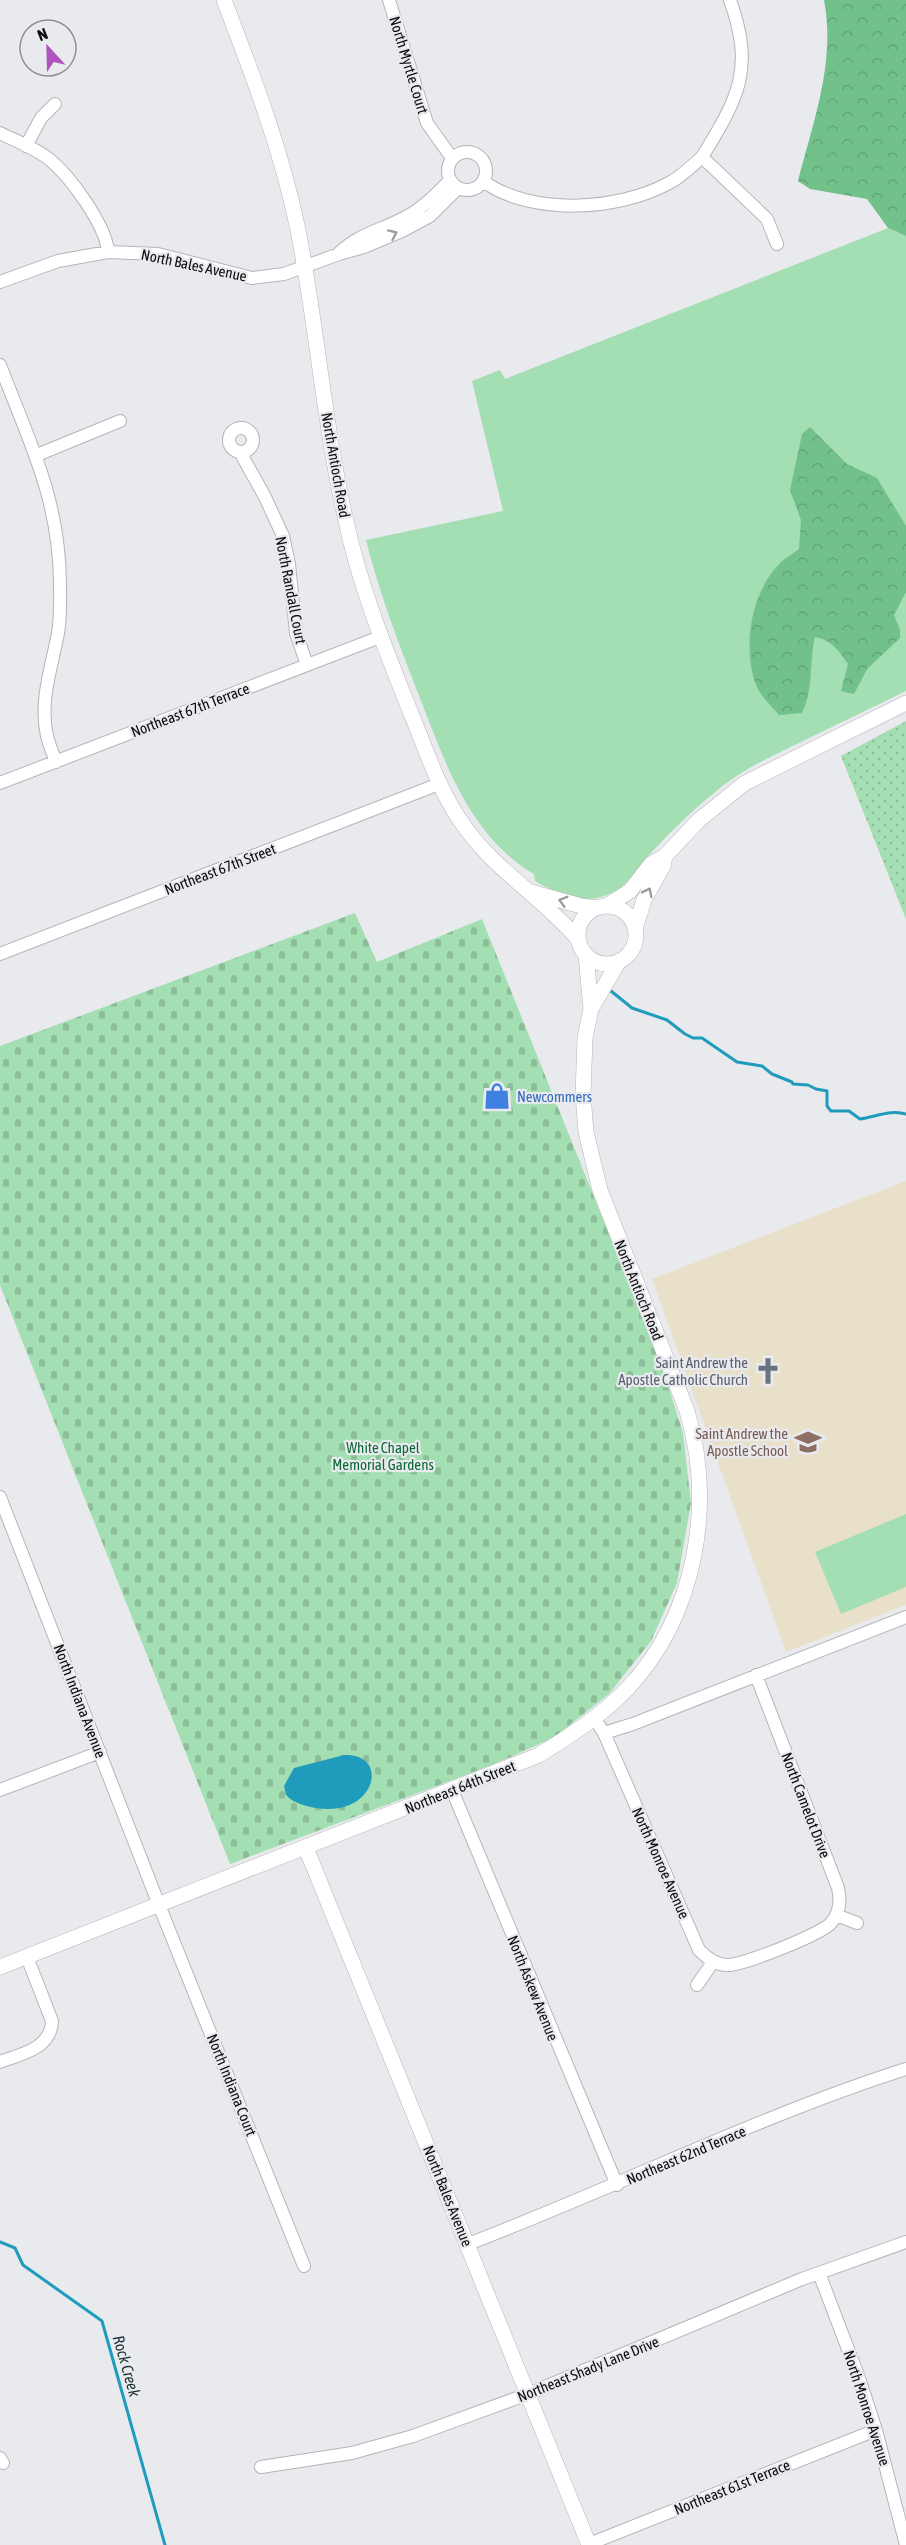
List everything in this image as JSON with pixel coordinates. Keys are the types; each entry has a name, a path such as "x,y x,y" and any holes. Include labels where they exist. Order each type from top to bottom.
{"street":[{"name":"North Antioch Road","path":"224,0 271,123 292,205 345,519 359,574 380,637 439,783 462,823 488,856 561,919 578,939"},
{"name":"North Myrtle Court","path":"389,0 427,123 452,158"},
{"path":"483,181 512,197 559,206 581,205 636,196 669,183 702,157 728,115 741,81 742,46 730,0"},
{"path":"26,146 41,118 55,104"},
{"path":"3,136 49,158 59,168 97,218 108,252"},
{"path":"464,152 476,154 484,164 483,181 471,189 454,184 448,169 452,158 464,152"},
{"path":"702,157 767,219 777,244"},
{"name":"North Bales Avenue","path":"0,282 58,261 108,252 158,254 252,278 268,278 304,269 339,254 364,247 430,216 454,184"},
{"path":"0,365 37,455 56,523 60,621 49,667 45,708 46,735 56,762"},
{"path":"37,455 120,421"},
{"name":"North Randall Court","path":"240,452 283,536 289,564 296,633 308,665"},
{"name":"Northeast 67th Terrace","path":"0,783 380,637"},
{"path":"665,856 663,866 644,900 632,948 619,961 601,963 586,955 578,939 581,921 630,891 651,864 665,856 706,813 745,783 906,703"},
{"name":"Northeast 67th Street","path":"0,954 439,783"},
{"name":"North Antioch Road","path":"531,892 581,906 601,907"},
{"path":"601,907 625,912 635,929"},
{"name":"North Antioch Road","path":"586,955 591,1009 585,1038 583,1073 584,1117 589,1153 608,1213 687,1411 700,1482 697,1536 684,1597 672,1623 641,1671 620,1696 594,1718"},
{"name":"North Antioch Road","path":"591,1009 619,961"},
{"name":"North Indiana Avenue","path":"0,1497 159,1905"},
{"path":"594,1718 604,1733 633,1724 906,1617"},
{"name":"North Camelot Drive","path":"756,1675 838,1888 840,1903 836,1915"},
{"name":"Northeast 64th Street","path":"0,1967 539,1755 594,1718"},
{"name":"North Monroe Avenue","path":"604,1733 699,1950 713,1962"},
{"path":"0,1790 100,1752"},
{"name":"North Askew Avenue","path":"452,1790 616,2185"},
{"name":"North Bales Avenue","path":"306,1848 589,2545"},
{"name":"North Indiana Court","path":"159,1905 304,2266"},
{"path":"697,1985 713,1962 727,1965 743,1963 820,1931 832,1923 836,1915 857,1923"},
{"path":"0,2062 40,2045 47,2038 51,2029 52,2022 27,1957"},
{"name":"Northeast 62nd Terrace","path":"468,2244 616,2185 696,2149 906,2069"},
{"name":"Northeast Shady Lane Drive","path":"261,2467 316,2460 387,2444 528,2394 819,2273 906,2242"},
{"name":"North Monroe Avenue","path":"819,2273 876,2430 906,2545"},
{"name":"Northeast 61st Terrace","path":"589,2545 876,2430"}],"shaded area":[{"name":"Saint Andrew the Apostle School","path":"906,1181 906,1605 786,1652 652,1279"}],"green space":[{"path":"824,0 906,0 906,236 888,228 867,199 810,189 798,181 825,69 827,23"},
{"path":"888,228 906,236 906,691 771,757 730,781 684,820 630,878 612,892 586,899 568,896 542,885 535,881 534,874 511,858 491,838 474,816 460,792 436,740 402,652 366,540 503,511 472,381 500,370 505,379"},
{"path":"810,427 847,464 877,478 906,526 906,592 894,615 900,630 900,638 867,669 854,694 841,691 848,664 831,643 815,637 810,685 802,713 779,715 756,685 750,654 750,637 756,604 762,589 780,563 799,549 801,520 790,490 802,434"},
{"path":"906,721 906,919 841,756"},
{"name":"White Chapel Memorial Gardens","path":"355,913 377,962 482,919 661,1363 683,1433 691,1503 677,1583 651,1641 609,1694 553,1738 492,1765 230,1864 0,1285 0,1046"},
{"path":"906,1514 906,1587 841,1614 815,1552"}],"water":[{"path":"344,1755 359,1757 368,1764 372,1774 364,1795 352,1804 336,1809 316,1808 296,1802 286,1795 284,1786 294,1768"}],"waterway":[{"path":"611,991 632,1008 667,1020 685,1034 693,1038 702,1038 737,1062 762,1066 772,1074 793,1084 808,1085 827,1091 827,1106 831,1111 849,1111 860,1119 889,1113 906,1114"},
{"name":"Rock Creek","path":"0,2242 15,2248 23,2265 102,2321 165,2545"}],"place":[{"name":"Newcommers","path":"497,1096"},
{"name":"Saint Andrew the Apostle Catholic Church","path":"768,1371"},
{"name":"Saint Andrew the Apostle School","path":"808,1442"}]}
